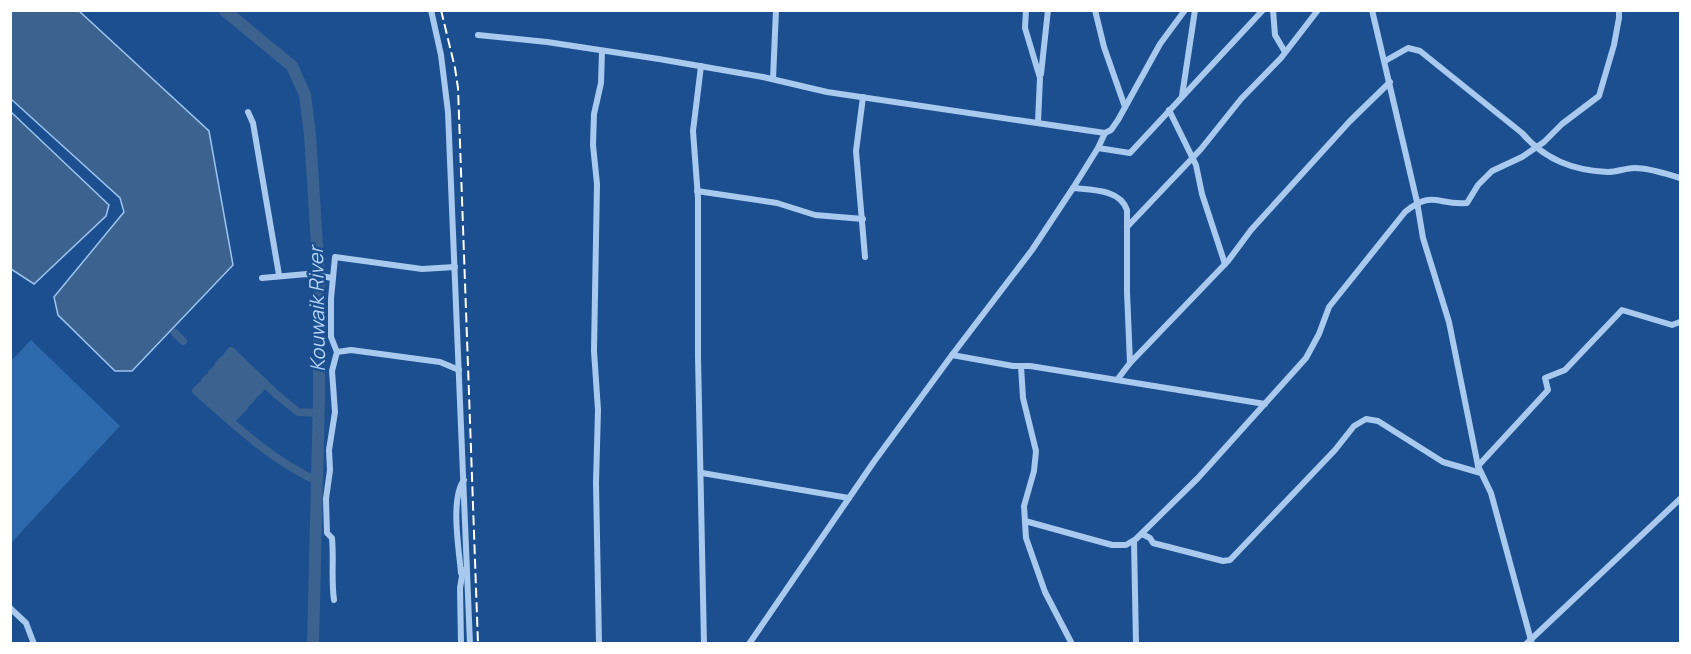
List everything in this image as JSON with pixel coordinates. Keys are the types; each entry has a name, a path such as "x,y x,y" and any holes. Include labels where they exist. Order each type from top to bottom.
{"street":[{"path":"431,10 441,55 448,112 470,644"},
{"path":"773,79 776,10"},
{"path":"1026,10 1024,28 1040,78"},
{"path":"1038,122 1040,78 1048,10"},
{"path":"1095,10 1104,47 1125,107"},
{"path":"478,35 701,66 773,79 827,92 1105,133 1111,130 1160,44 1185,10"},
{"path":"1182,97 1196,10"},
{"path":"1098,148 1130,153 1263,10"},
{"path":"1273,10 1275,35 1285,52"},
{"path":"1127,227 1192,158 1241,99 1285,52 1318,10"},
{"path":"1372,10 1417,202 1423,238 1449,322 1478,466 1491,493 1530,642 1680,499"},
{"path":"1025,521 1112,545 1126,545 1134,541 1198,477 1306,358 1329,308 1341,291 1393,225 1417,202 1433,199 1456,204 1467,203 1478,185 1492,171 1535,148 1599,96 1614,45 1619,18 1618,10"},
{"path":"1385,61 1408,48 1420,51 1522,133 1535,148 1574,168 1609,172 1636,168 1659,171 1680,178"},
{"path":"599,644 596,489 598,410 594,351 597,184 593,146 594,114 601,83 603,51"},
{"path":"701,66 693,131 697,190 704,644"},
{"path":"1117,380 1130,363 1225,264 1251,230 1350,121 1390,82"},
{"path":"863,97 856,151 865,257"},
{"path":"1169,110 1196,165 1202,194 1225,264"},
{"path":"248,112 254,132 279,275"},
{"path":"749,644 849,498 952,355 996,300 1073,188 1105,133"},
{"path":"1073,188 1113,194 1121,198 1127,210 1130,363"},
{"path":"697,190 777,203 815,215 863,219"},
{"path":"334,600 331,584 334,555 332,538 327,533 326,499 330,470 329,450 335,412 332,371 337,352 331,337 335,257 422,269 455,267"},
{"path":"262,278 307,274 333,278"},
{"path":"1478,466 1548,390 1545,378 1565,370 1622,310 1672,325 1680,322"},
{"path":"337,352 351,350 440,362 459,370"},
{"path":"952,355 1265,404"},
{"path":"1021,366 1023,398 1036,451 1034,471 1024,506 1026,538 1045,592 1072,644"},
{"path":"1142,534 1150,538 1153,543 1223,561 1230,560 1335,450 1354,426 1366,419 1378,421 1443,462 1482,473"},
{"path":"702,473 849,498"},
{"path":"461,644 461,573 457,495 459,486 464,480"},
{"path":"1134,541 1136,644"},
{"path":"461,573 467,563"},
{"path":"10,608 26,623 34,644"}],"shaded area":[{"path":"10,11 79,11 209,131 233,265 132,371 115,371 58,315 54,297 124,212 120,198 11,99"},
{"path":"11,112 109,205 106,216 34,284 11,269"},
{"path":"31,340 120,426 11,543 11,361"}],"waterway":[{"name":"Kouwaik River","path":"224,10 292,66 305,95 310,135 319,276 319,398 313,644"},
{"path":"175,333 183,341"},
{"path":"317,481 269,452 196,391 201,386 234,417 238,413 205,381 208,378 242,409 245,405 212,373 216,369 249,401 253,396 219,364 223,360 256,393 261,388 227,356 231,351 298,412 318,413"}],"railway":[{"path":"441,10 458,88 478,644"}]}
